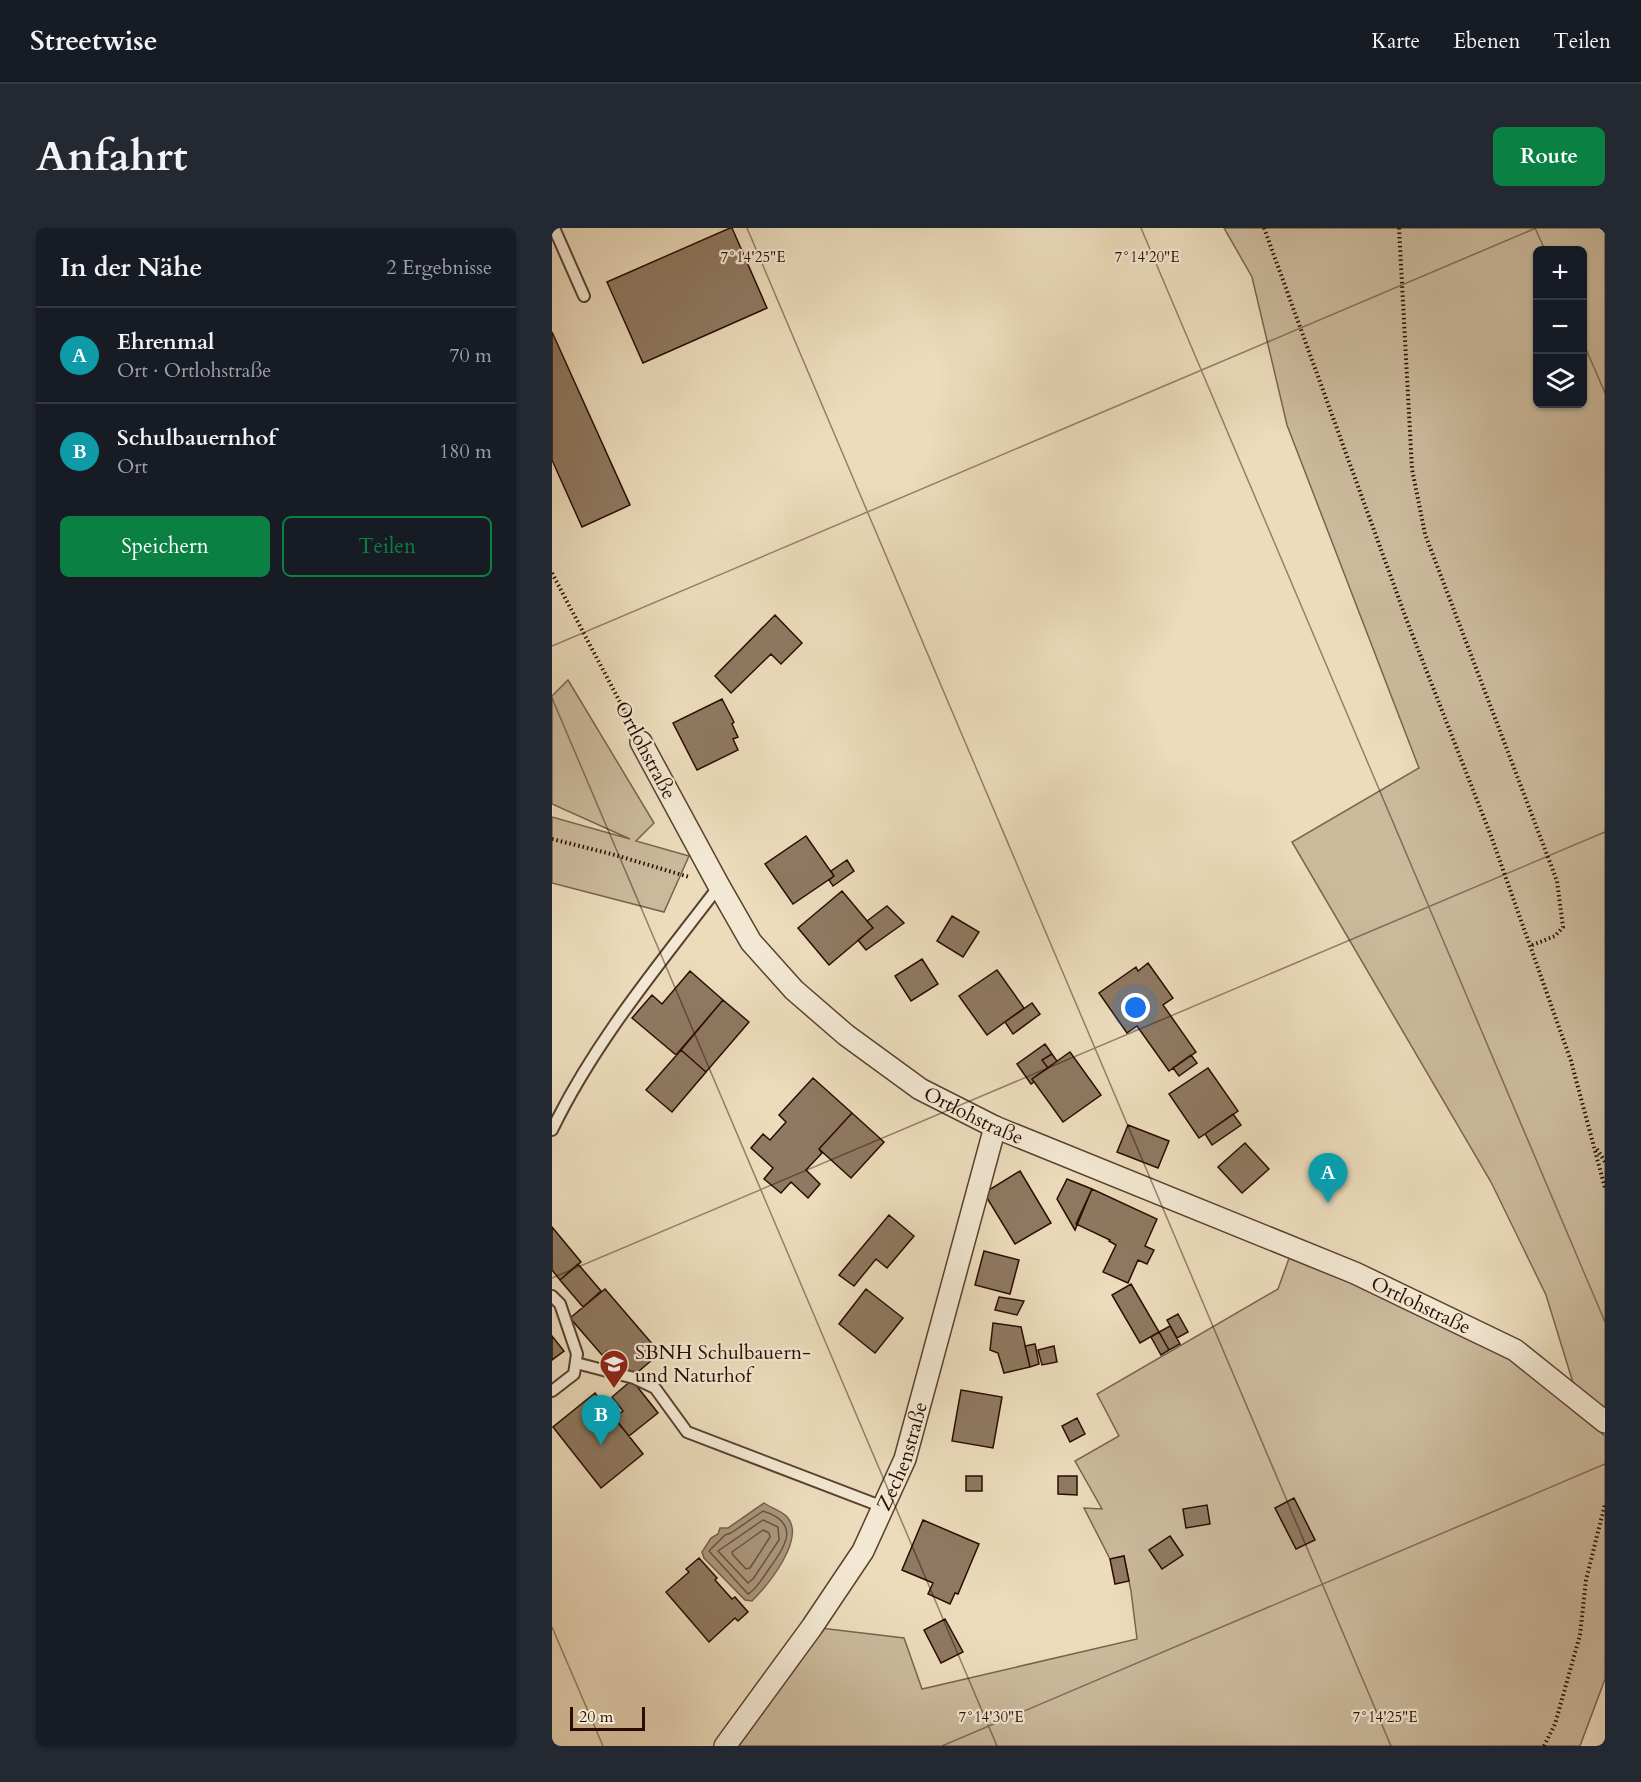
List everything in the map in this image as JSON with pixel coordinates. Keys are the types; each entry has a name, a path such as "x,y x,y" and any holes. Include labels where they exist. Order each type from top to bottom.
{"street":[{"name":"Ortlohstraße","path":"641,742 751,942 794,990 846,1035 920,1089 995,1127 1366,1278 1515,1350 1605,1422"},
{"name":"Zechenstraße","path":"725,1746 812,1627 863,1551 905,1459 995,1127"}],"lane":[{"path":"554,228 584,296"},
{"path":"552,1130 564,1104 605,1037 719,886"},
{"path":"552,1296 560,1304 577,1354 574,1374 552,1391"},
{"path":"576,1363 634,1378 655,1388 687,1432 883,1507"}],"path":[{"path":"1264,228 1407,621 1491,836 1571,1061 1605,1188"},
{"path":"1399,228 1412,469 1425,534 1557,881 1563,927 1555,936 1530,946"},
{"name":"Ortlohstraße","path":"552,573 641,742"},
{"path":"552,839 719,886"},
{"path":"1593,1143 1605,1162"},
{"path":"1544,1746 1555,1724 1580,1635 1586,1580 1605,1504"}],"shaded area":[{"path":"1224,228 1605,228 1605,1412 1574,1386 1546,1295 1491,1182 1292,842 1419,768 1287,425 1252,277"},
{"path":"568,680 654,823 636,841 689,856 664,912 552,883 552,817 630,839 552,804 552,696"},
{"path":"1292,1250 1514,1352 1577,1414 1605,1436 1605,1679 1580,1746 725,1746 812,1627 904,1638 922,1689 1137,1639 1124,1556 1110,1559 1084,1508 1102,1509 1075,1461 1119,1436 1097,1394 1278,1289"}],"water":[{"path":"764,1503 788,1518 792,1527 792,1538 775,1574 752,1601 745,1600 704,1558 702,1552 711,1538 718,1534 720,1528 728,1528"}],"building":[{"path":"732,228 767,308 643,363 607,282"},
{"path":"552,332 630,505 582,527 552,460"},
{"path":"775,615 802,643 781,664 771,654 731,693 715,676"},
{"path":"722,699 734,722 732,724 738,737 733,739 738,750 697,770 673,723"},
{"path":"806,836 834,876 793,904 765,864"},
{"path":"847,860 854,871 833,886 829,880 834,876 831,871"},
{"path":"842,891 873,928 829,965 798,928"},
{"path":"887,906 904,923 866,950 858,940 873,928 867,921"},
{"path":"952,916 979,932 963,957 937,941"},
{"path":"922,959 938,984 911,1001 895,976"},
{"path":"1148,963 1173,998 1163,1005 1196,1052 1169,1071 1137,1026 1127,1033 1099,993 1136,967 1138,971"},
{"path":"997,970 1024,1008 987,1035 959,996"},
{"path":"690,971 723,1000 676,1055 632,1018 652,995 662,1004"},
{"path":"723,1000 749,1022 706,1072 681,1050"},
{"path":"1032,1003 1040,1014 1013,1034 1005,1022"},
{"path":"1045,1044 1052,1054 1042,1060 1048,1068 1032,1079 1034,1082 1031,1084 1017,1064"},
{"path":"681,1050 706,1072 672,1112 646,1090"},
{"path":"1070,1052 1101,1095 1063,1122 1032,1079"},
{"path":"1052,1054 1057,1061 1048,1068 1042,1060"},
{"path":"1191,1055 1197,1063 1179,1076 1173,1068"},
{"path":"1208,1068 1238,1111 1199,1138 1169,1094"},
{"path":"813,1078 852,1113 819,1149 822,1153 806,1170 820,1184 808,1198 791,1182 781,1193 764,1179 773,1168 751,1148 763,1134 770,1140 786,1122 779,1115"},
{"path":"852,1113 884,1142 851,1178 819,1149"},
{"path":"1233,1114 1241,1125 1212,1145 1205,1134"},
{"path":"1128,1125 1169,1141 1158,1168 1117,1152"},
{"path":"1245,1143 1269,1169 1242,1193 1218,1167"},
{"path":"1020,1171 1051,1223 1015,1244 984,1193"},
{"path":"1067,1179 1092,1189 1075,1230 1057,1199"},
{"path":"1092,1189 1157,1219 1145,1246 1154,1250 1147,1264 1138,1260 1128,1283 1103,1272 1116,1245 1076,1224"},
{"path":"889,1215 914,1236 887,1268 876,1259 854,1286 839,1275"},
{"path":"552,1227 581,1262 560,1280 552,1270"},
{"path":"984,1251 1019,1260 1010,1294 975,1285"},
{"path":"578,1264 601,1291 583,1307 560,1280"},
{"path":"1131,1284 1159,1332 1140,1343 1112,1295"},
{"path":"605,1289 660,1353 631,1378 607,1351 602,1355 570,1318"},
{"path":"866,1289 903,1318 875,1353 839,1324"},
{"path":"999,1297 1024,1301 1017,1315 995,1310"},
{"path":"1178,1314 1188,1332 1177,1338 1167,1320"},
{"path":"993,1323 1021,1327 1030,1367 1004,1373 998,1353 990,1350"},
{"path":"1170,1326 1180,1344 1169,1350 1159,1332"},
{"path":"1159,1332 1169,1350 1161,1355 1151,1337"},
{"path":"552,1336 564,1351 552,1360"},
{"path":"1035,1344 1039,1364 1030,1367 1025,1346"},
{"path":"1054,1346 1057,1362 1042,1365 1038,1350"},
{"path":"632,1380 658,1413 629,1436 614,1418 623,1411 612,1397"},
{"path":"961,1390 1002,1397 993,1448 952,1441"},
{"path":"595,1393 643,1454 601,1488 553,1427"},
{"path":"1077,1418 1085,1434 1070,1442 1062,1426"},
{"path":"966,1476 982,1476 982,1491 966,1491"},
{"path":"1058,1476 1077,1476 1077,1495 1058,1494"},
{"path":"1294,1498 1315,1540 1296,1549 1275,1508"},
{"path":"1207,1505 1210,1524 1186,1528 1183,1509"},
{"path":"923,1520 979,1544 958,1594 955,1593 950,1604 928,1594 933,1583 902,1570"},
{"path":"1170,1536 1183,1555 1162,1569 1149,1550"},
{"path":"1124,1556 1129,1581 1115,1584 1110,1559"},
{"path":"699,1558 732,1599 735,1597 748,1612 738,1621 735,1618 709,1642 666,1592 689,1572 686,1569"},
{"path":"945,1619 963,1652 941,1663 924,1630"}],"place":[{"name":"Ehrenmal","path":"1328,1203"},
{"name":"SBNH Schulbauern- und Naturhof","path":"614,1390"},
{"name":"Schulbauernhof","path":"601,1445"}]}
